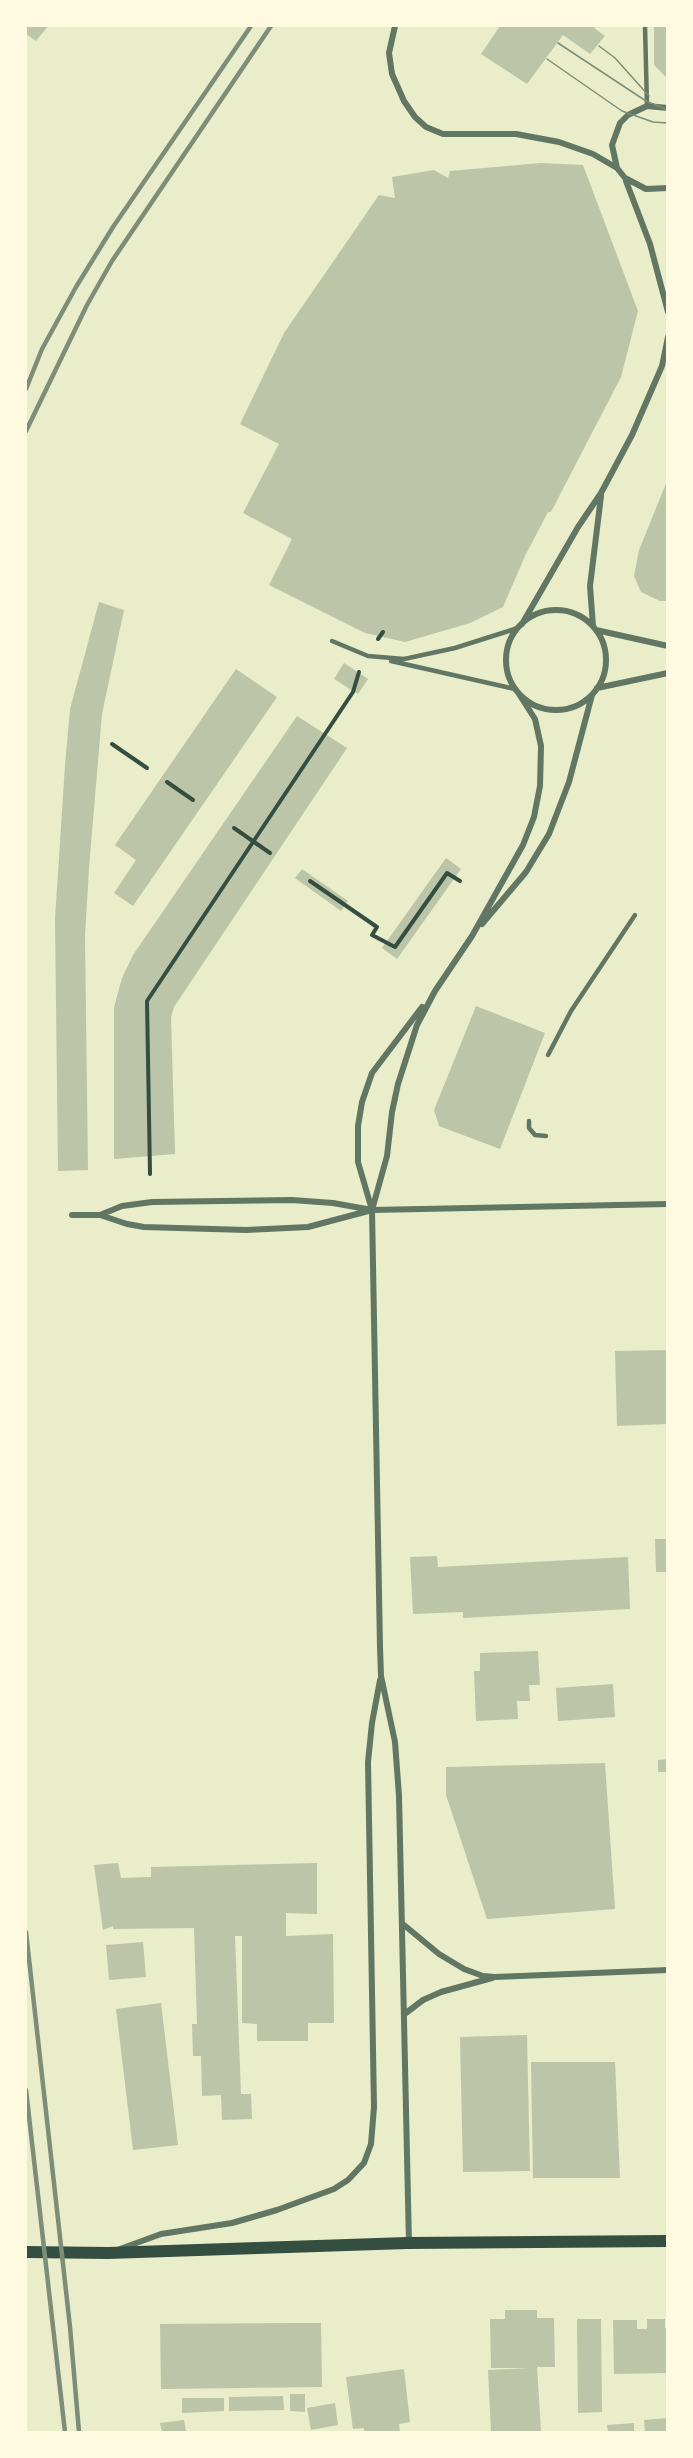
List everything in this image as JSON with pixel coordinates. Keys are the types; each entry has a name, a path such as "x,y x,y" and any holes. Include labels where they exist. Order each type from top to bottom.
{"main road":[{"path":"26,2252 108,2253 409,2244 668,2241"}],"street":[{"path":"395,26 389,53 392,74 404,102 415,117 431,131 443,134 516,134 559,142 593,154 617,168"},
{"path":"668,108 647,106 628,115 615,134 613,156 617,168 635,186 646,189 668,188"},
{"path":"625,178 650,244 668,312"},
{"path":"409,2244 406,2013 399,1796 395,1742 381,1676 372,1210 357,1152 358,1126 365,1091 372,1073 435,991 472,936 523,845 538,802 542,759 539,730 507,672 507,653 513,636 601,493 632,435 662,366 668,337"},
{"path":"472,936 526,872 549,834 569,782 592,695 605,669 601,639 594,628 590,586 601,493"},
{"path":"520,626 539,614 558,611 577,616 594,628 668,646"},
{"path":"597,688 668,673"},
{"path":"517,692 528,701 549,710 573,707 592,695"},
{"path":"372,1210 387,1156 392,1112 403,1065 417,1025 435,991"},
{"path":"100,1215 122,1206 152,1202 292,1200 333,1203 372,1210 668,1204"},
{"path":"72,1215 100,1215 144,1227 246,1230 308,1227 372,1210"},
{"path":"108,2253 161,2234 232,2223 277,2210 334,2189 348,2181 364,2163 370,2144 374,2107 368,1770 372,1723 381,1676"},
{"path":"404,1925 429,1947 475,1974 495,1977 668,1970"},
{"path":"406,2013 423,2000 441,1992 495,1977"}],"lane":[{"path":"645,26 647,106"},
{"path":"368,656 396,659 436,653 520,626"},
{"path":"332,641 368,656 517,692"},
{"path":"548,1055 571,1011 635,915"},
{"path":"529,1120 529,1128 536,1135 546,1136"}],"path":[{"path":"150,1174 147,1001 353,692"},
{"path":"112,744 147,768"},
{"path":"167,782 193,800"},
{"path":"234,828 270,853"},
{"path":"310,881 376,927 372,935 395,947 447,873 460,881"}],"building":[{"path":"26,26 48,26 36,41 26,34"},
{"path":"500,26 595,26 594,28 605,36 590,54 563,35 527,84 481,54"},
{"path":"654,26 668,26 668,79 654,65"},
{"path":"541,163 583,165 638,311 621,377 551,512 548,512 525,556 503,607 470,623 405,642 365,633 269,585 292,539 243,513 279,444 240,424 284,333 379,195 395,198 392,177 434,170 448,178 450,171"},
{"path":"667,481 668,601 660,601 641,592 634,576 639,550"},
{"path":"99,602 124,610 102,714 89,868 85,936 88,1170 58,1171 55,919 65,765 70,709"},
{"path":"344,663 368,679 358,694 334,679"},
{"path":"236,669 277,697 133,906 114,893 136,860 115,845"},
{"path":"297,716 347,748 174,1007 171,1017 175,1154 114,1159 114,1007 122,978 133,955"},
{"path":"446,858 461,869 397,959 382,948"},
{"path":"302,869 348,901 341,911 295,878"},
{"path":"476,1006 545,1033 500,1149 439,1126 434,1110"},
{"path":"668,1350 668,1424 617,1426 615,1351"},
{"path":"655,1539 668,1539 668,1572 656,1572"},
{"path":"437,1556 438,1567 628,1557 630,1609 463,1618 463,1612 413,1614 410,1557"},
{"path":"538,1651 540,1685 529,1685 530,1701 517,1701 518,1719 476,1721 474,1671 480,1671 480,1653"},
{"path":"613,1684 615,1717 558,1721 556,1688"},
{"path":"668,1759 668,1772 658,1772 658,1760"},
{"path":"605,1763 615,1909 487,1919 446,1795 446,1767"},
{"path":"118,1863 121,1878 151,1877 151,1867 317,1863 317,1914 286,1913 286,1936 333,1934 334,2023 308,2023 308,2041 257,2041 257,2024 242,2023 242,1936 235,1936 241,2094 251,2094 252,2119 222,2120 221,2095 202,2096 201,2056 193,2056 192,2024 197,2024 194,1928 113,1929 113,1926 103,1930 94,1865"},
{"path":"143,1942 146,1977 109,1980 106,1945"},
{"path":"161,2003 178,2145 133,2150 116,2009"},
{"path":"527,2035 530,2171 463,2172 460,2037"},
{"path":"531,2062 615,2062 620,2178 533,2178"},
{"path":"505,2310 537,2310 537,2318 554,2318 555,2367 537,2367 541,2431 491,2432 488,2370 531,2368 491,2368 490,2319 505,2319"},
{"path":"577,2319 601,2319 602,2412 578,2413"},
{"path":"647,2319 665,2319 665,2328 668,2328 668,2373 614,2374 613,2320 637,2320 637,2329 647,2329"},
{"path":"321,2323 322,2387 161,2389 160,2324"},
{"path":"404,2369 410,2422 399,2424 400,2432 364,2432 364,2428 353,2429 346,2377"},
{"path":"290,2394 305,2394 305,2412 290,2411"},
{"path":"283,2396 284,2410 229,2411 229,2397"},
{"path":"182,2398 224,2398 224,2411 182,2413"},
{"path":"335,2403 338,2425 311,2430 307,2408"},
{"path":"668,2418 668,2432 645,2432 644,2420"},
{"path":"184,2420 186,2432 162,2432 160,2423"},
{"path":"634,2423 634,2432 608,2432 607,2425"}],"tram line":[{"path":"558,43 646,101 668,110"},
{"path":"599,46 615,58 649,96"},
{"path":"547,59 622,111 653,122 668,123"}],"railway":[{"path":"26,389 42,349 113,227 251,26"},
{"path":"26,431 87,305 112,261 271,26"},
{"path":"26,1932 70,2327 79,2432"},
{"path":"26,2090 65,2432"}]}
